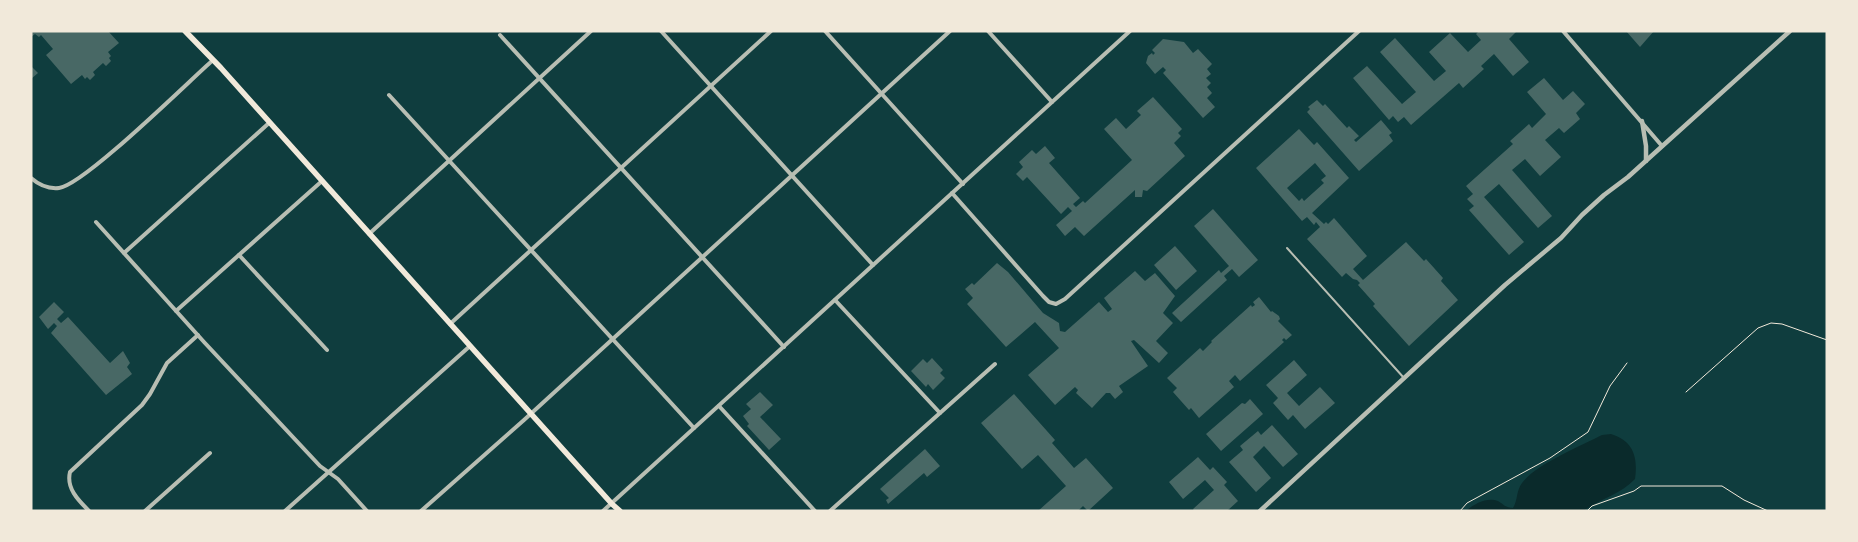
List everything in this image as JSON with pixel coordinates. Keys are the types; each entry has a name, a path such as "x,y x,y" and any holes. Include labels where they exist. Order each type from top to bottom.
{"main road":[{"path":"185,31 620,511"},
{"path":"612,504 614,511"}],"street":[{"path":"369,234 591,31"},
{"path":"661,31 873,265"},
{"path":"450,324 771,31"},
{"path":"825,31 963,184"},
{"path":"421,511 531,414 950,31"},
{"path":"988,31 1052,102"},
{"path":"603,511 1130,31"},
{"path":"952,193 1043,296 1049,302 1056,304 1065,299 1359,31"},
{"path":"1563,31 1662,146"},
{"path":"1260,511 1513,278 1561,238 1582,216 1790,31"},
{"path":"500,34 784,347"},
{"path":"31,178 46,187 60,188 71,184 86,174 213,60"},
{"path":"389,95 694,428"},
{"path":"1642,121 1646,139 1646,161"},
{"path":"124,253 270,123"},
{"path":"176,311 322,181"},
{"path":"96,222 198,335 328,473 338,479 367,511"},
{"path":"239,255 327,350"},
{"path":"835,300 940,413"},
{"path":"88,511 75,496 68,478 70,472 142,405 167,363 198,335"},
{"path":"285,511 470,346"},
{"path":"830,511 996,364"},
{"path":"719,406 815,511"},
{"path":"145,511 210,453"}],"lane":[{"path":"1287,248 1404,379"}],"path":[{"path":"1686,392 1758,328 1771,323 1782,324 1827,340"},
{"path":"1460,511 1467,502 1550,458 1588,432 1610,386 1627,363"},
{"path":"1587,511 1592,506 1634,491 1641,486 1722,486 1744,500 1768,511"}],"water":[{"path":"1611,434 1625,441 1633,451 1636,464 1635,479 1617,493 1583,511 1466,511 1477,504 1489,500 1498,501 1506,507 1513,508 1522,483 1537,469 1602,435"}],"building":[{"path":"31,31 108,31 119,43 108,52 111,56 109,58 111,61 106,66 103,63 93,72 95,75 90,80 87,77 85,79 82,75 71,84 46,55 53,49 41,35 39,37 35,34 31,37"},
{"path":"1479,31 1517,31 1509,39 1529,62 1513,76 1494,54 1481,66 1484,69 1463,88 1459,83 1411,125 1404,117 1398,122 1393,116 1389,120 1353,78 1367,66 1402,104 1416,92 1380,52 1395,38 1434,81 1446,71 1429,52 1450,33 1468,52 1481,40 1476,34"},
{"path":"1626,31 1654,31 1640,47"},
{"path":"1163,39 1184,42 1193,53 1198,49 1212,64 1207,69 1211,74 1206,78 1211,83 1207,87 1212,93 1207,98 1215,107 1203,118 1163,73 1166,70 1163,67 1155,74 1146,63 1148,56 1155,53 1152,50"},
{"path":"31,66 38,73 31,79"},
{"path":"1544,78 1563,100 1573,91 1585,104 1576,113 1580,119 1564,133 1559,128 1545,140 1561,157 1540,176 1525,159 1512,170 1552,216 1538,228 1499,184 1484,197 1524,242 1509,255 1469,210 1474,206 1467,199 1473,194 1466,186 1513,144 1510,141 1529,124 1532,128 1546,114 1527,92"},
{"path":"1153,97 1182,129 1178,133 1181,136 1174,143 1185,156 1147,191 1143,190 1142,197 1135,197 1135,190 1084,236 1075,227 1065,236 1056,225 1072,211 1068,207 1061,214 1027,177 1023,181 1016,174 1023,167 1019,162 1032,150 1036,154 1045,146 1055,158 1049,163 1080,198 1073,204 1076,207 1083,201 1085,203 1132,160 1104,129 1116,118 1126,129 1141,115 1137,111"},
{"path":"1317,100 1323,106 1325,104 1347,128 1349,126 1359,136 1354,140 1356,142 1381,120 1392,133 1389,135 1393,141 1359,171 1307,112 1310,109 1308,107"},
{"path":"1299,129 1314,145 1317,142 1349,178 1312,213 1324,224 1326,222 1328,224 1334,218 1367,256 1353,269 1363,280 1406,242 1424,261 1426,259 1443,278 1441,281 1458,300 1409,346 1373,306 1375,304 1358,285 1360,283 1346,273 1342,277 1307,239 1320,227 1316,222 1314,225 1307,217 1302,221 1256,168","holes":["1315,163 1326,176 1321,180 1324,183 1304,201 1302,198 1299,201 1287,188"]},
{"path":"1213,209 1258,260 1239,277 1232,269 1224,276 1227,280 1181,322 1172,313 1219,270 1221,273 1229,266 1194,226"},
{"path":"1175,246 1197,271 1176,290 1154,265"},
{"path":"997,263 1008,272 1043,313 1059,323 1060,331 1065,332 1099,302 1108,312 1112,309 1104,298 1135,271 1145,281 1155,273 1175,296 1163,313 1173,323 1156,341 1168,353 1159,363 1134,340 1131,341 1148,366 1119,386 1123,392 1115,399 1110,393 1106,393 1092,408 1076,393 1078,390 1075,387 1055,405 1028,375 1059,348 1035,322 1006,347 967,304 973,298 965,289 972,283 974,285"},
{"path":"1259,297 1271,312 1279,316 1280,319 1278,321 1292,335 1286,340 1284,338 1282,340 1284,342 1240,381 1235,375 1229,381 1234,387 1199,418 1173,392 1177,388 1167,378 1200,348 1203,351 1211,341 1251,305 1252,307 1255,305 1253,302"},
{"path":"54,302 64,312 57,319 61,323 68,317 110,363 123,351 130,363 127,367 132,374 106,395 51,333 57,326 54,323 48,329 39,317"},
{"path":"932,358 943,370 940,373 945,378 933,390 928,384 926,387 911,371 923,359 927,363"},
{"path":"1294,360 1307,375 1287,393 1299,406 1320,387 1335,403 1305,429 1293,415 1288,420 1273,403 1278,398 1266,385"},
{"path":"760,392 773,405 760,417 781,439 769,450 747,426 749,424 743,416 751,409 746,404"},
{"path":"1014,394 1055,440 1052,443 1074,468 1086,458 1113,488 1088,511 1083,506 1078,511 1038,511 1066,486 1038,455 1022,469 981,423"},
{"path":"1250,399 1263,414 1221,451 1206,434 1242,403 1245,404"},
{"path":"1272,425 1298,454 1283,467 1264,446 1253,457 1271,478 1256,492 1229,462 1243,450 1240,446 1258,431 1261,435"},
{"path":"925,449 940,466 927,477 924,473 888,504 886,500 889,498 880,489"},
{"path":"1198,457 1210,470 1213,467 1227,482 1224,485 1238,501 1227,511 1194,511 1193,509 1214,490 1205,480 1183,499 1169,482"}]}
